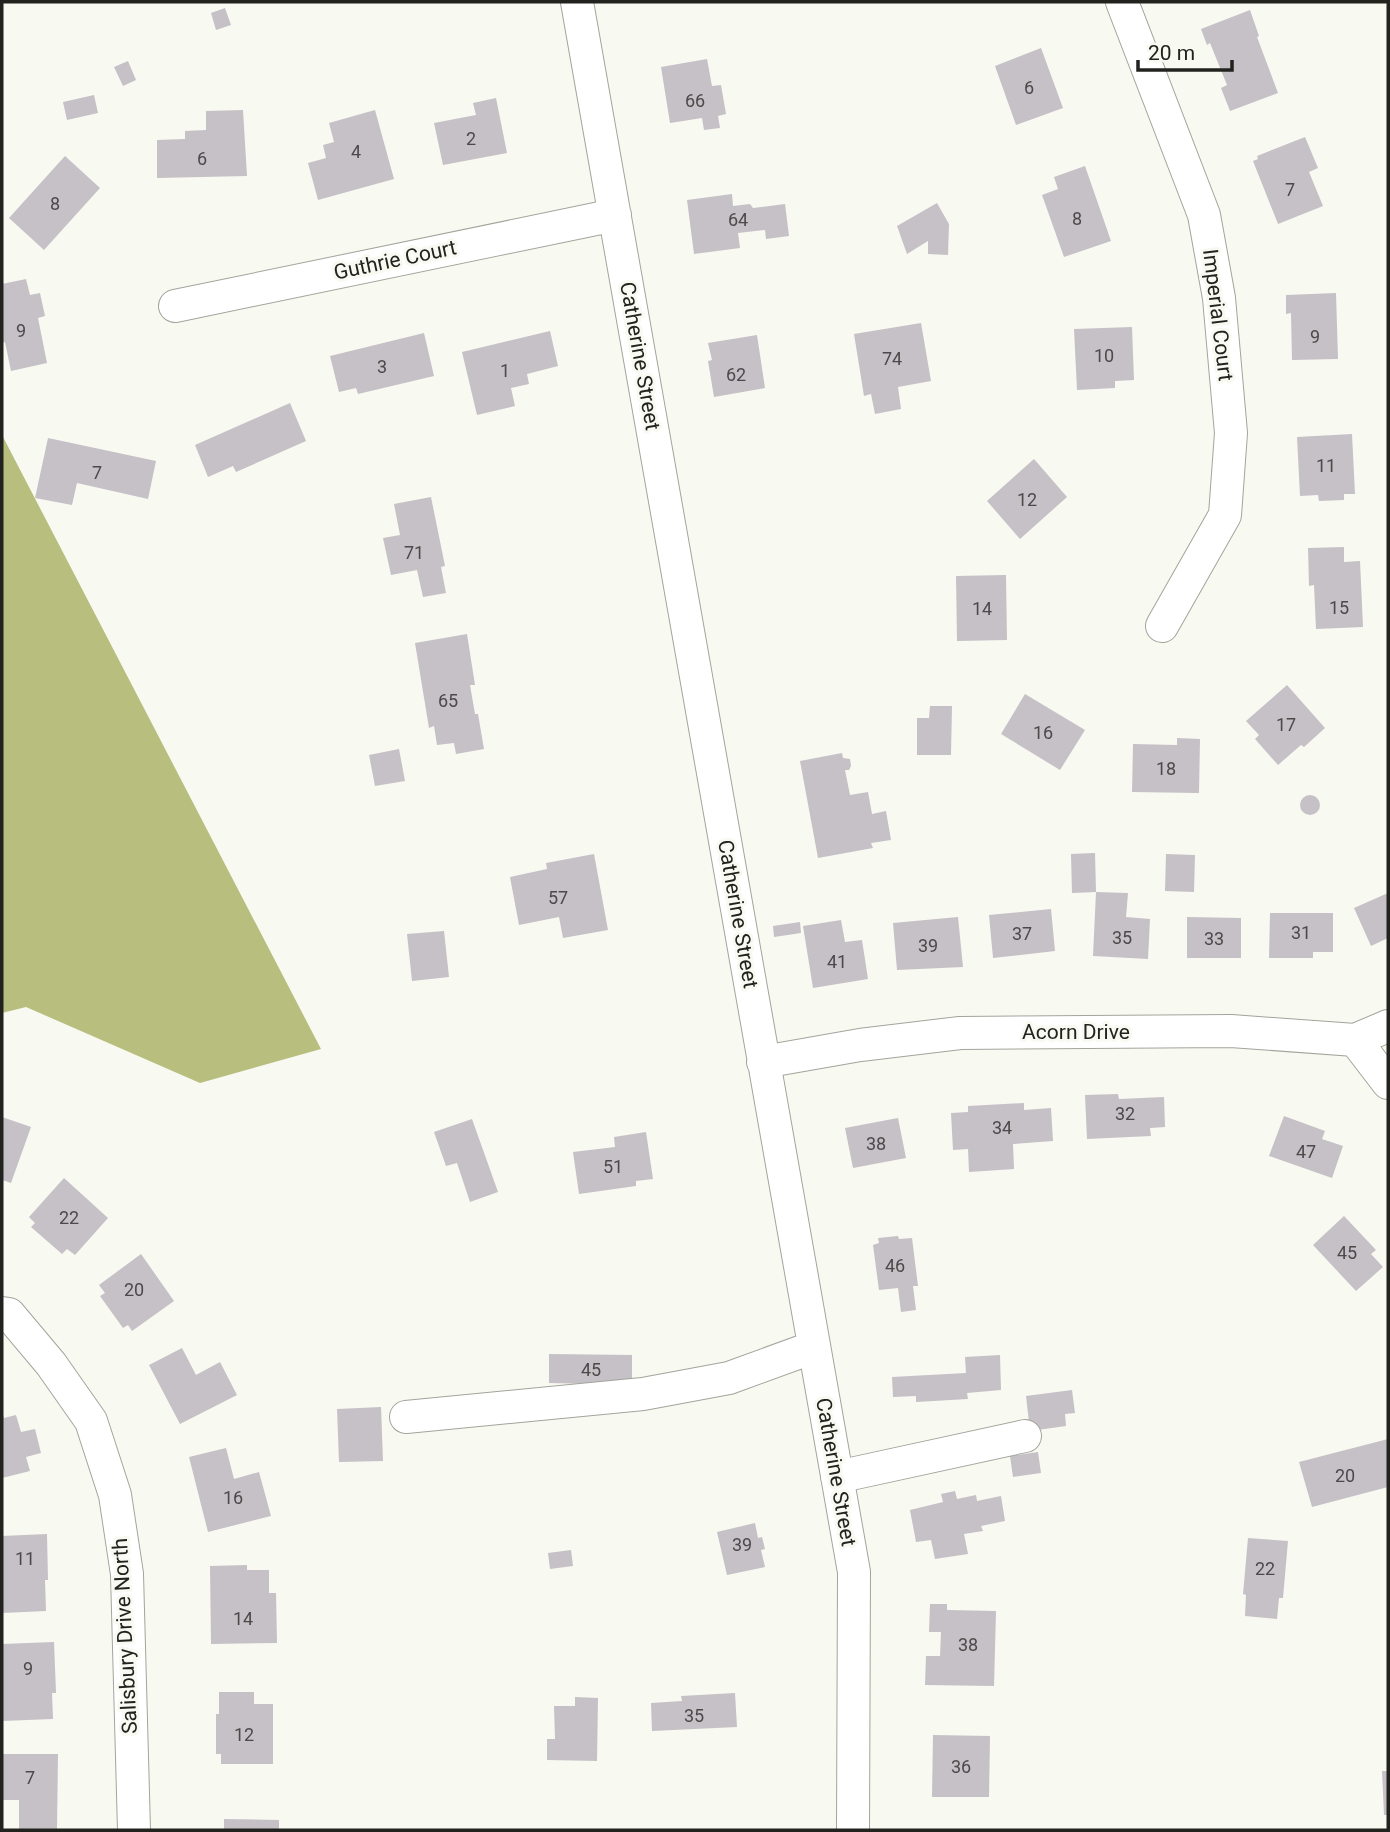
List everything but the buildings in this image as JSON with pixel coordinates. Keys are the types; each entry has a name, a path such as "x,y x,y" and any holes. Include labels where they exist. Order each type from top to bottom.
{"street":[{"name":"Catherine Street","path":"577,2 854,1572 853,1830"},
{"name":"Imperial Court","path":"1122,2 1204,215 1219,298 1231,433 1225,515 1162,626"},
{"name":"Guthrie Court","path":"175,306 615,215"},
{"name":"Acorn Drive","path":"763,1062 860,1045 960,1033 1231,1031 1355,1040 1388,1026"},
{"path":"1355,1040 1388,1083"},
{"name":"Salisbury Drive North","path":"2,1314 9,1314 34,1344 91,1421 115,1495 127,1574 134,1830"},
{"path":"406,1416 643,1394 729,1378 814,1347"},
{"path":"837,1478 1025,1436"}],"green space":[{"path":"2,435 321,1049 200,1083 26,1007 2,1013"}]}
